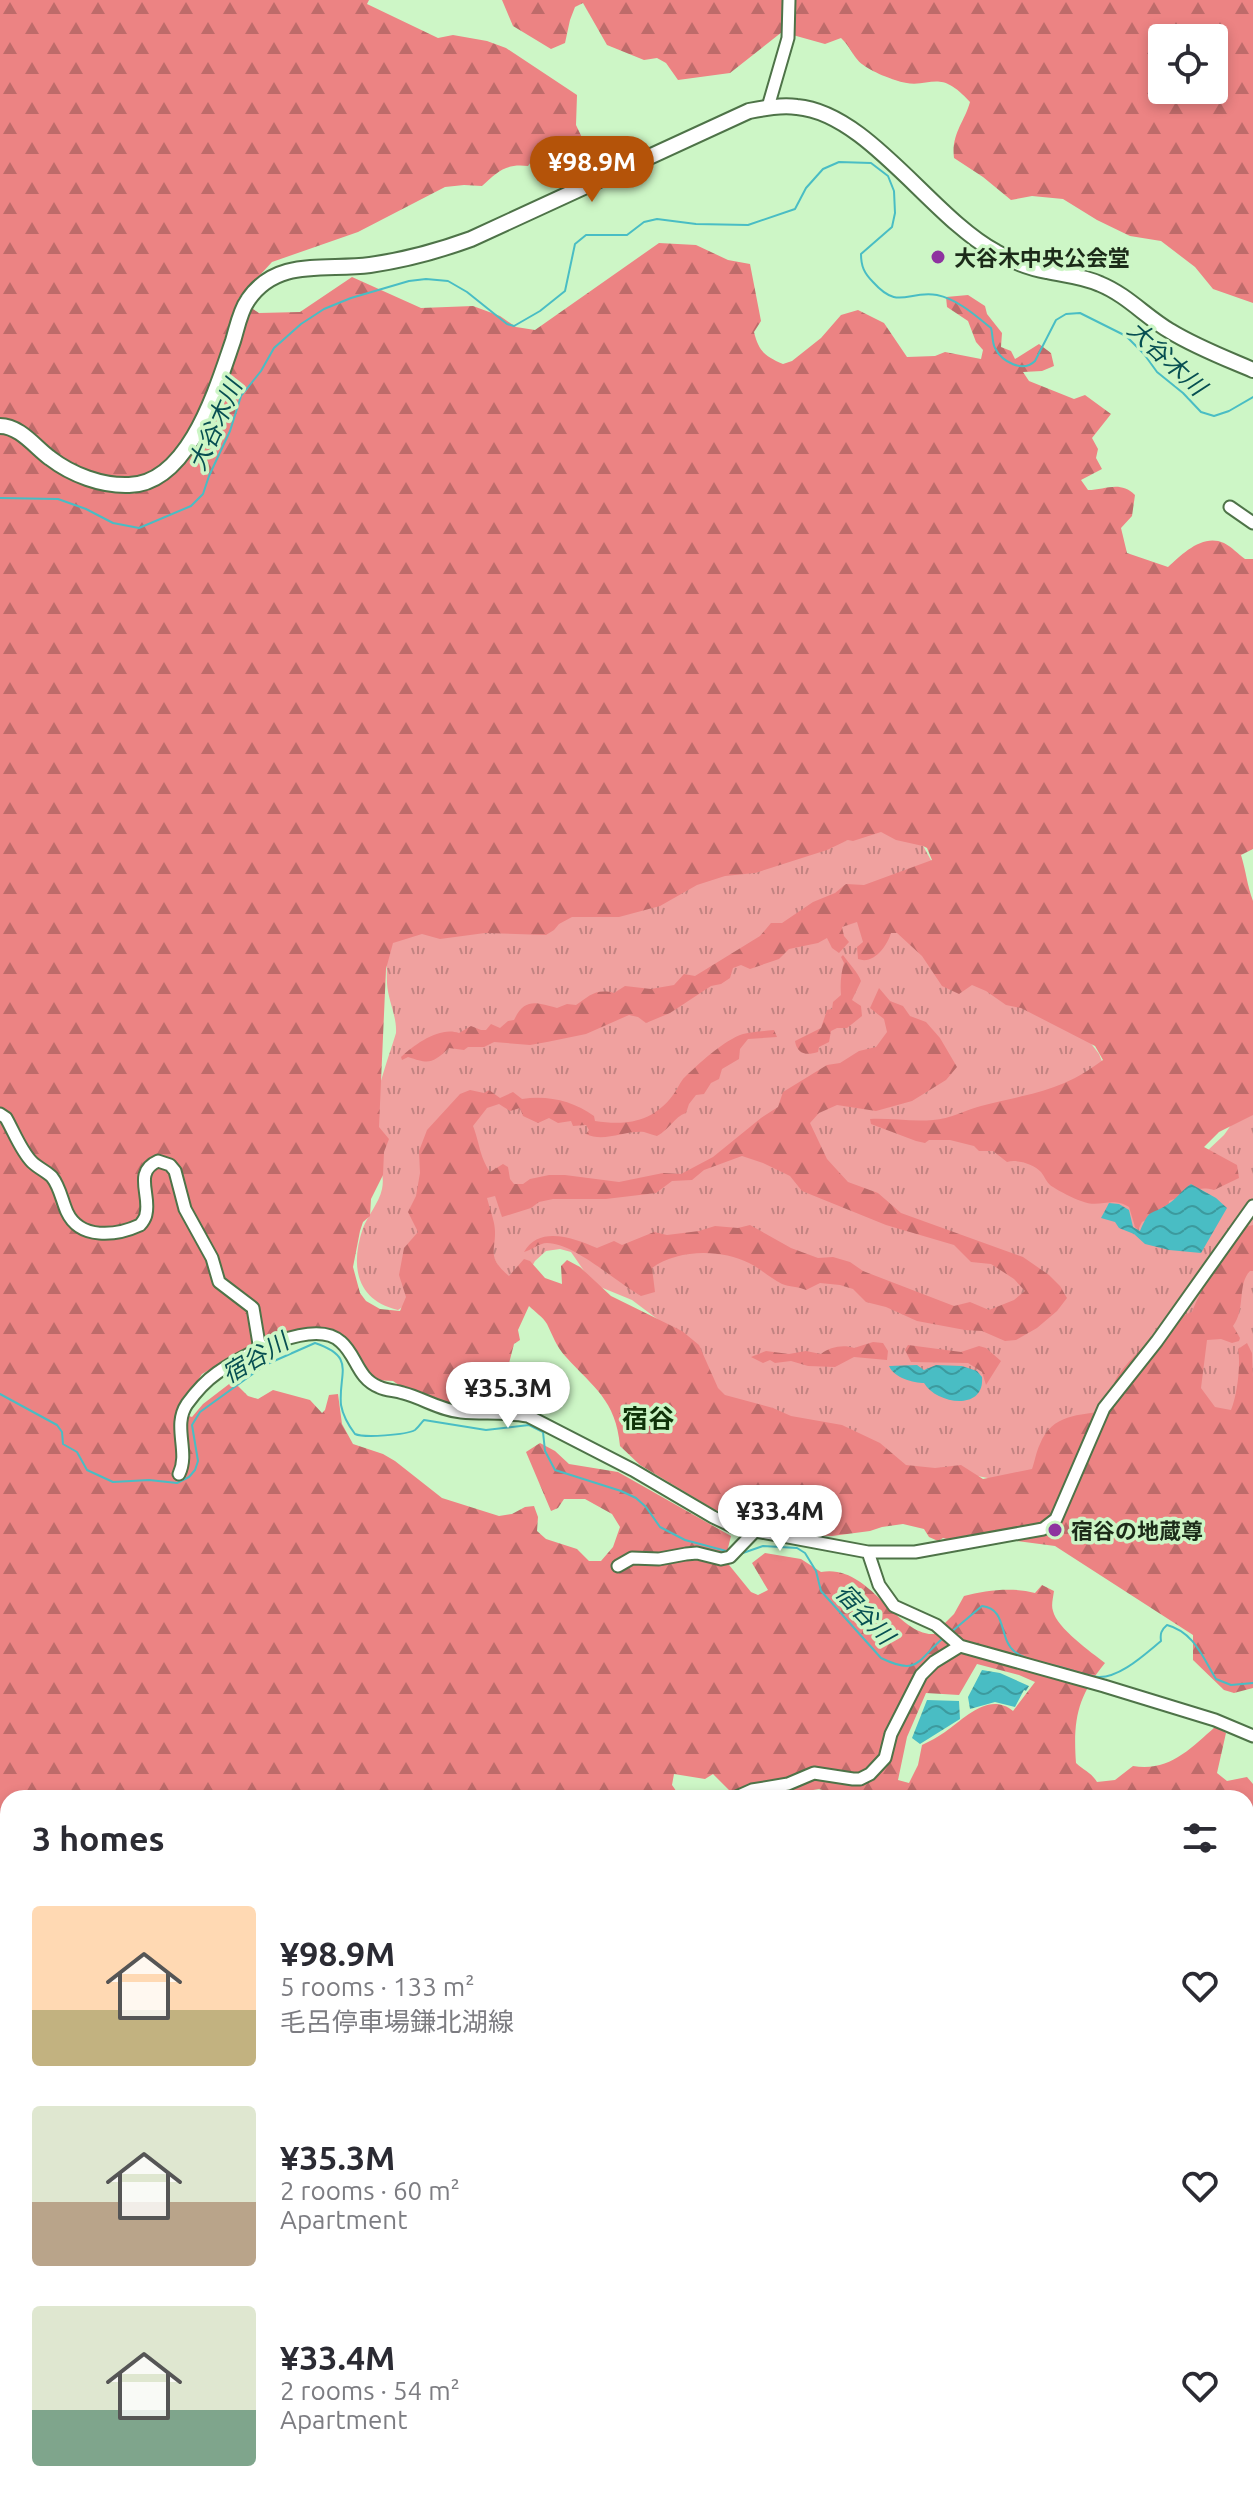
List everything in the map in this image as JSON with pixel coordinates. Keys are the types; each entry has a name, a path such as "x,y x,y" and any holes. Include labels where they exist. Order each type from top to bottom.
{"main road":[{"path":"0,426 8,426 22,434 53,460 81,477 131,485 151,481 166,473 189,444 218,386 247,302 266,280 282,272 306,267 367,265 434,252 471,239 749,111 768,107 798,107 834,118 850,127 972,237 994,251 1030,267 1085,278 1103,285 1168,330 1253,370"}],"street":[{"path":"768,107 788,38 789,0"},
{"path":"1230,507 1253,523"},
{"path":"0,1114 6,1118 32,1162 51,1175 68,1215 74,1224 85,1231 123,1231 140,1225 147,1212 144,1177 147,1169 158,1161 170,1165 175,1171 185,1209 212,1258 219,1282 253,1308 260,1350"},
{"path":"179,1474 183,1467 181,1419 186,1405 215,1374 260,1350 304,1334 321,1332 340,1340 368,1382 381,1389 405,1393 443,1409 528,1416 734,1527 868,1552 915,1552 1043,1529 1056,1519 1104,1408 1252,1211"},
{"path":"618,1566 632,1558 659,1559 697,1553 721,1559 730,1557 756,1530"},
{"path":"868,1552 879,1585 894,1606 936,1625 960,1646 1132,1694 1237,1727 1253,1736"},
{"path":"752,1790 788,1784 814,1773 853,1779 870,1774 885,1758 895,1725 921,1675 934,1662 960,1646"}],"green space":[{"path":"0,0 369,0 367,4 438,38 453,35 506,48 577,95 576,125 588,158 579,166 569,166 558,152 544,145 528,166 502,170 482,186 445,187 358,232 272,262 238,299 259,313 300,312 352,277 421,308 473,306 500,316 516,327 535,330 659,243 696,245 728,260 750,264 761,321 754,332 756,339 764,352 783,364 792,361 821,338 841,315 858,310 884,323 907,357 935,356 945,352 981,359 983,350 976,342 968,321 947,307 946,297 968,295 985,306 987,314 1002,333 1001,347 1011,351 1015,359 1039,344 1051,353 1054,366 1042,371 1023,372 1029,381 1074,399 1085,395 1111,414 1092,438 1102,469 1081,480 1088,490 1118,487 1135,495 1132,516 1121,528 1127,553 1168,567 1193,546 1216,541 1227,545 1245,559 1253,559 1253,849 1241,855 1253,901 1253,1115 1219,1132 1204,1147 1237,1165 1239,1178 1214,1190 1200,1189 1169,1201 1168,1210 1142,1222 1138,1230 1129,1207 1117,1203 1094,1204 1074,1198 1051,1186 1038,1169 1030,1165 1007,1162 993,1151 979,1151 974,1146 950,1140 916,1141 871,1124 870,1119 945,1118 1058,1086 1103,1060 1095,1046 1021,1008 1006,1005 986,991 972,985 959,994 942,986 922,956 897,933 891,933 883,949 874,957 858,959 857,947 863,942 857,922 842,927 849,942 839,953 827,938 789,949 779,959 750,969 741,965 733,968 730,978 721,984 711,986 670,1013 646,1023 629,1015 586,1034 547,1042 530,1045 494,1042 464,1050 449,1048 430,1061 408,1057 402,1060 401,1057 413,1047 436,1034 459,1033 471,1026 486,1030 491,1024 500,1028 514,1020 527,1005 557,1008 576,1005 597,992 614,993 625,986 651,989 674,985 684,974 695,976 760,936 771,923 782,923 846,884 864,885 932,860 923,846 896,840 881,832 848,840 827,850 755,873 725,876 697,885 660,906 619,917 572,917 546,935 485,933 440,939 422,934 393,943 386,969 379,1127 389,1139 384,1152 383,1175 371,1199 370,1216 363,1222 360,1231 353,1267 360,1293 366,1301 380,1309 400,1311 406,1297 399,1275 404,1248 418,1232 408,1212 416,1196 420,1173 419,1151 427,1130 460,1094 470,1090 484,1093 489,1090 500,1098 513,1092 522,1099 541,1098 569,1103 594,1116 595,1121 617,1123 638,1120 657,1111 683,1079 728,1042 743,1034 774,1030 777,1037 748,1039 740,1049 739,1059 722,1069 719,1079 711,1083 704,1094 696,1095 686,1113 657,1136 637,1132 593,1136 586,1134 589,1130 586,1125 573,1126 571,1121 558,1123 549,1118 538,1123 523,1116 520,1108 510,1111 499,1104 487,1108 473,1126 490,1172 503,1164 508,1167 514,1184 549,1175 619,1182 663,1173 681,1174 713,1157 778,1107 783,1092 827,1065 840,1063 859,1051 876,1047 887,1032 884,1019 870,1008 879,988 890,1001 903,1006 910,1016 926,1022 940,1038 957,1067 946,1080 912,1101 876,1111 837,1105 819,1113 810,1123 827,1159 848,1182 878,1193 901,1213 1023,1257 1049,1275 1067,1298 1037,1328 1016,1340 1005,1341 982,1331 917,1321 866,1302 853,1289 820,1283 806,1290 785,1285 738,1258 713,1253 687,1254 662,1262 652,1268 655,1292 641,1296 570,1249 544,1243 524,1252 530,1244 548,1236 568,1238 597,1248 614,1241 622,1245 654,1232 667,1235 715,1226 738,1228 750,1225 791,1248 818,1258 833,1257 850,1262 863,1271 954,1306 970,1302 989,1310 1014,1300 1025,1291 1014,1279 991,1264 971,1262 954,1245 886,1225 802,1191 790,1176 742,1156 704,1170 692,1180 672,1181 656,1193 606,1199 553,1199 502,1217 495,1196 487,1198 494,1223 496,1262 509,1276 524,1259 530,1261 545,1278 562,1284 561,1266 567,1260 580,1267 611,1296 682,1331 699,1345 718,1388 725,1395 791,1416 842,1425 880,1443 906,1465 935,1468 961,1465 983,1479 1032,1469 1045,1434 1059,1421 1106,1411 1119,1374 1163,1329 1192,1312 1209,1277 1244,1227 1253,1225 1253,1271 1246,1276 1233,1326 1240,1338 1232,1343 1221,1339 1207,1340 1201,1388 1215,1407 1231,1410 1238,1380 1238,1349 1247,1343 1252,1353 1253,1378 1253,1688 1234,1693 1224,1690 1193,1660 1193,1635 1055,1546 1017,1541 995,1532 954,1541 943,1538 938,1541 929,1537 924,1529 903,1524 832,1536 809,1535 715,1510 640,1465 620,1446 614,1417 602,1396 563,1353 545,1321 529,1306 518,1330 520,1340 514,1344 499,1402 493,1407 448,1406 393,1381 376,1380 364,1370 341,1335 317,1327 248,1347 202,1374 177,1412 192,1417 203,1404 233,1381 248,1396 258,1399 273,1390 310,1400 322,1413 329,1395 338,1394 342,1424 353,1444 395,1461 442,1498 499,1516 534,1506 538,1517 537,1531 546,1539 577,1549 589,1561 601,1561 613,1547 620,1527 612,1514 585,1499 564,1499 558,1508 551,1511 526,1452 540,1443 569,1464 618,1472 731,1536 725,1560 751,1592 758,1595 768,1590 752,1563 765,1553 801,1559 821,1572 838,1572 854,1578 907,1624 920,1632 934,1634 954,1614 964,1596 1000,1590 1035,1593 1042,1585 1054,1591 1052,1609 1061,1625 1105,1663 1088,1687 1079,1710 1075,1734 1076,1763 1097,1782 1115,1780 1133,1766 1157,1766 1178,1757 1215,1727 1226,1733 1217,1773 1227,1781 1247,1777 1253,1784 1253,1790 729,1790 713,1774 705,1779 674,1774 672,1785 675,1790 0,1790","holes":["977,1664 1035,1682 1013,1711 1004,1706 986,1705 922,1745 918,1765 909,1783 898,1780 907,1737 926,1693 959,1695"]},
{"path":"502,0 1253,0 1253,303 1213,289 1195,267 1161,241 1130,236 1063,199 1032,196 1011,200 954,158 956,135 970,102 949,84 907,83 879,74 859,62 841,38 825,44 782,32 730,73 678,80 666,63 657,58 644,60 607,45 583,3 575,7 565,43 551,49 513,26"},
{"path":"874,830 921,842 938,873 1001,924 1099,1054 1124,1115 1206,1152 1224,1135 1248,1101 1253,1100 1253,1446 1009,1482 956,1472 920,1472 730,1401 720,1394 697,1349 632,1300 593,1284 571,1252 560,1249 546,1251 535,1261 524,1281 507,1282 490,1251 398,1310 384,1305 365,1290 357,1268 357,1255 363,1228 382,1189 374,1117 381,1080 396,1033 387,983 390,901 812,850"},
{"path":"843,955 861,981 852,1000 861,1006 862,1016 847,1028 831,1031 829,1042 819,1047 818,1052 803,1053 795,1041 821,1028 827,1010 832,1009 833,1002 841,995"},
{"path":"873,1342 883,1343 888,1351 887,1360 854,1357 835,1367 808,1366 791,1361 775,1363 770,1360 763,1363 751,1357 766,1351 821,1354 837,1347 854,1348"},
{"path":"908,1345 961,1352 979,1346 1001,1361 986,1385 982,1372 968,1363 911,1362 905,1350"}],"water":[{"path":"1191,1184 1227,1208 1201,1253 1145,1244 1134,1234 1119,1228 1115,1222 1101,1218 1109,1203 1119,1204 1129,1210 1133,1227 1140,1231 1149,1214 1171,1202"},
{"path":"917,1365 924,1370 936,1365 962,1366 977,1371 982,1377 981,1388 976,1396 968,1400 948,1400 924,1383 900,1377 889,1366"},
{"path":"982,1670 1000,1673 1029,1686 1015,1707 995,1702 970,1709 968,1697"},
{"path":"927,1700 959,1701 960,1719 920,1744 912,1738"}],"waterway":[{"name":"大谷木川","path":"0,498 58,499 113,523 139,528 191,506 203,494 241,396 274,348 324,309 351,298 426,279 448,281 514,326 565,291 575,244 586,235 627,235 644,222 657,219 696,224 748,225 795,209 806,188 823,169 839,162 871,163 888,176 894,191 892,227 861,254 867,276 890,296 937,295 959,304 991,328 998,353 1019,366 1035,361 1056,320 1066,314 1080,313 1126,336 1157,372 1201,412 1214,416 1253,397"},
{"name":"宿谷川","path":"0,1394 57,1425 62,1432 63,1444 77,1452 87,1470 113,1482 149,1480 177,1483 189,1477 198,1461 192,1425 200,1412 265,1365 315,1343 328,1348 341,1360 341,1405 346,1421 355,1434 376,1436 403,1433 415,1430 424,1420 486,1430 529,1425 543,1432 545,1451 555,1470 636,1498 660,1527 685,1540 730,1552"},
{"name":"宿谷川","path":"740,1554 763,1546 797,1548 805,1553 816,1571 821,1591 881,1658 910,1666 942,1639"},
{"name":"宿谷川","path":"950,1633 982,1606 990,1608 999,1618 1006,1640 1015,1652 1035,1661 1098,1677 1115,1674 1140,1658 1161,1641 1161,1632 1167,1625 1191,1640 1216,1679 1231,1685 1253,1683"}],"place":[{"name":"大谷木中央公会堂","path":"938,257"},
{"name":"宿谷の地蔵尊","path":"1055,1530"}],"district":[{"name":"宿谷","path":"648,1418"}]}
